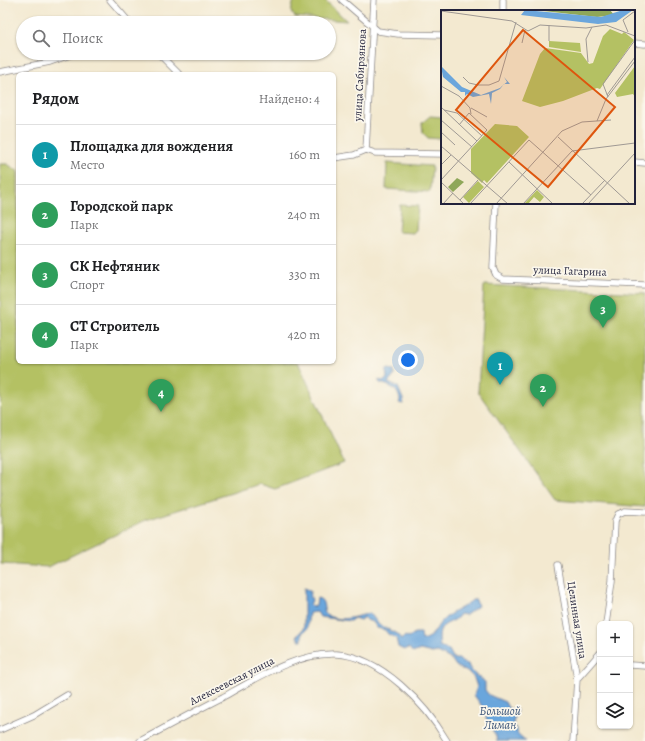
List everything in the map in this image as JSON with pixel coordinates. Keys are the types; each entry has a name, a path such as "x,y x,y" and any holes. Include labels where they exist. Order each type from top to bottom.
{"street":[{"path":"110,0 124,16"},
{"path":"342,0 378,31 398,34 441,35"},
{"name":"улица Сабирзянова","path":"366,150 374,0"},
{"path":"635,43 645,44"},
{"path":"0,72 42,64 54,60"},
{"path":"165,60 177,72"},
{"path":"336,158 354,155 366,150 375,153 441,154"},
{"path":"635,162 645,163"},
{"name":"улица Гагарина","path":"496,204 493,268 496,275 503,279 645,285"},
{"path":"606,621 612,581 615,521 618,514 625,511 645,512"},
{"name":"Целинная улица","path":"558,565 578,679 573,741"},
{"name":"Алексеевская улица","path":"140,741 268,672 309,658 337,654 353,657 372,665 399,684 426,712 447,741"},
{"name":"Целинная улица","path":"578,679 597,657"},
{"path":"633,665 645,666"},
{"path":"0,730 34,715 67,695"}],"green space":[{"path":"294,0 325,0 347,21 336,20 336,16 294,16 291,12"},
{"path":"430,116 441,117 441,139 428,138 423,133 422,123"},
{"path":"387,163 432,166 430,192 386,189"},
{"path":"0,164 7,164 16,170 16,364 299,364 344,463 275,489 260,484 146,520 48,567 1,564"},
{"path":"400,205 418,206 416,230 413,233 398,232"},
{"path":"484,285 645,293 645,507 555,500 478,392"}],"water":[{"path":"388,369 394,370 394,376 388,383 398,387 403,399 403,404 399,403 399,396 395,390 380,383 378,380 384,381 387,378 386,371"},
{"name":"Большой Лиман","path":"304,588 310,591 312,600 310,605 312,607 316,606 317,598 320,599 323,602 325,614 330,617 341,619 370,613 379,625 398,634 402,639 405,636 409,638 414,633 421,633 422,640 427,638 433,634 447,616 472,600 476,600 478,606 466,615 460,614 453,621 442,627 439,638 440,647 449,650 454,659 459,659 463,663 468,664 473,673 485,682 485,690 489,695 505,702 508,708 517,710 513,723 518,734 526,741 497,741 496,736 487,721 484,709 474,695 477,687 474,678 469,673 456,666 452,660 438,652 432,653 420,650 413,653 409,648 404,650 398,647 396,638 388,634 385,630 377,628 373,622 366,620 364,617 360,620 354,618 350,621 320,617 317,612 309,613 307,629 302,633 302,640 299,640 297,636 303,629 304,625"}],"place":[{"name":"СК Нефтяник","path":"603,328"},
{"name":"Площадка для вождения","path":"500,385"},
{"name":"Городской парк","path":"543,407"},
{"name":"СТ Строитель","path":"161,412"}]}
